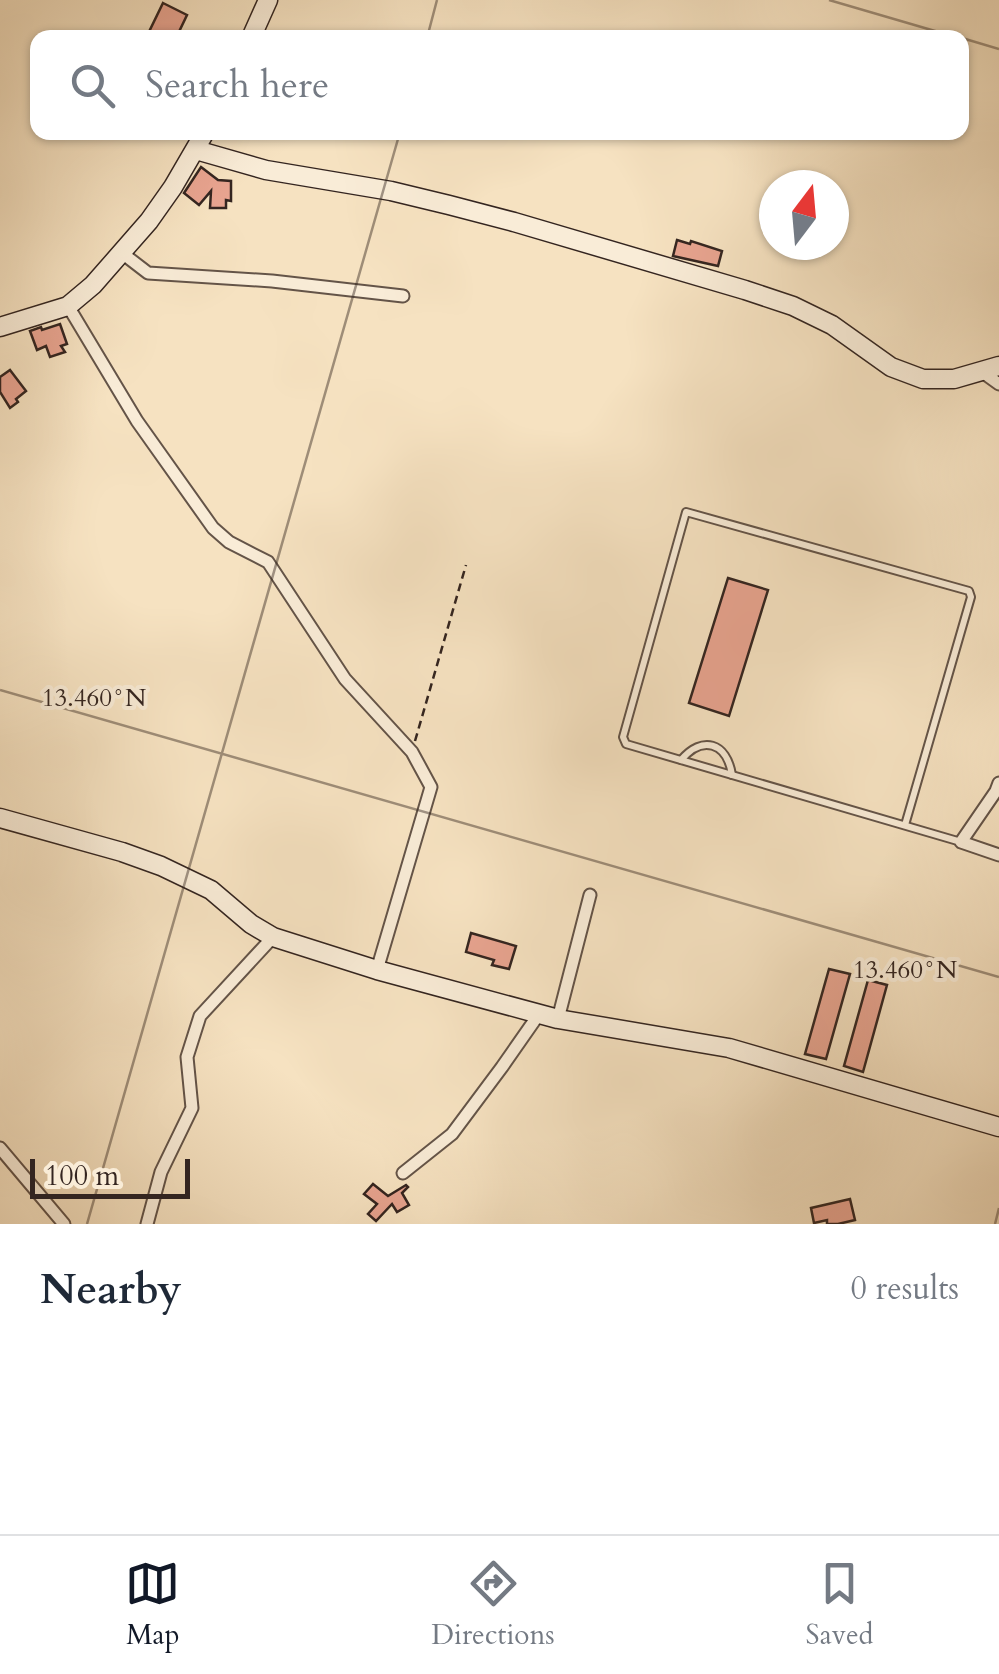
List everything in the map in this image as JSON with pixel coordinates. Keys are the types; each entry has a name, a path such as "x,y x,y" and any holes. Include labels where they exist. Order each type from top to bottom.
{"main road":[{"path":"255,30 268,0"},
{"path":"0,327 68,306 93,285 157,210 200,140"},
{"path":"196,150 266,170 391,191 465,209 745,290 793,306 832,326 891,367 923,379 954,378 990,369"},
{"path":"0,818 161,866 211,890 273,937 377,970 558,1019 729,1048 999,1127"}],"street":[{"path":"122,254 148,274 272,281 403,296"},
{"path":"68,306 137,421 213,528 229,542 268,562 345,678 412,752 432,787 377,970"},
{"path":"990,369 999,384"},
{"path":"999,783 960,842 999,855"},
{"path":"558,1019 590,894"},
{"path":"147,1224 161,1172 192,1108 187,1057 200,1016 273,937"},
{"path":"403,1172 452,1134 539,1014"},
{"path":"0,1148 64,1224"}],"lane":[{"path":"905,825 971,597 968,591 686,512 623,737 626,744 960,842"},
{"path":"680,760 694,747 712,746 728,757 732,775"}],"path":[{"path":"412,752 466,565"}],"building":[{"path":"163,3 187,15 180,30 150,30"},
{"path":"201,167 218,180 231,181 231,201 226,200 226,208 210,208 211,191 199,205 184,193"},
{"path":"677,240 722,251 718,266 673,256"},
{"path":"60,324 67,344 61,346 65,352 50,357 46,346 37,350 30,331"},
{"path":"10,370 26,391 10,408 0,392 0,377"},
{"path":"728,578 768,590 729,716 689,703"},
{"path":"471,933 516,946 509,969 466,952"},
{"path":"829,969 850,974 826,1059 805,1054"},
{"path":"868,980 887,985 863,1072 844,1066"},
{"path":"373,1184 388,1196 406,1185 402,1193 409,1205 397,1212 392,1204 376,1221 368,1214 377,1204 364,1194"},
{"path":"850,1199 855,1220 814,1223 811,1208"}]}
